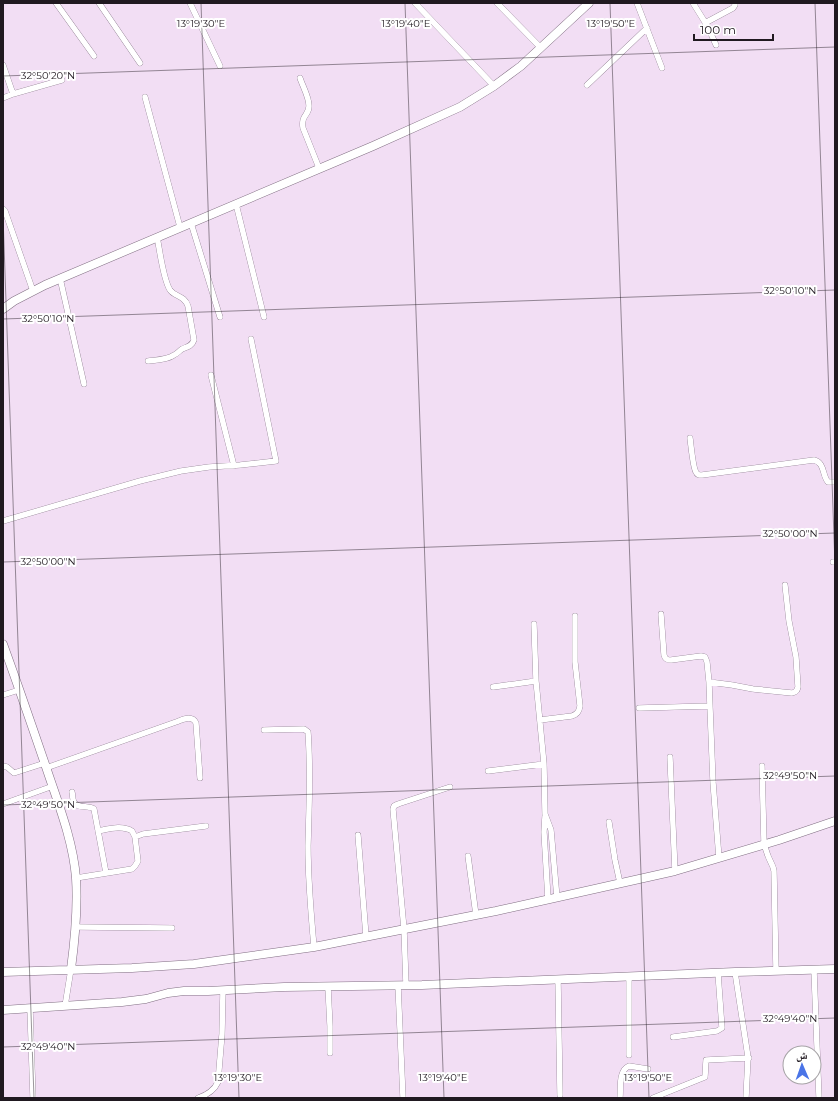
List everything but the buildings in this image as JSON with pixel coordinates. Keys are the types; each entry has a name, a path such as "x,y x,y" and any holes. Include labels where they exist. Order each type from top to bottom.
{"main road":[{"path":"3,308 60,278 236,204 450,112 472,101 521,66 585,4"},
{"path":"3,644 53,786 71,845 76,878 77,902 76,927 71,969"},
{"path":"3,972 132,968 194,964 314,947 557,898 675,871 835,821"},
{"path":"3,1010 127,1002 174,992 835,969"}],"street":[{"path":"56,3 94,56"},
{"path":"98,3 140,63"},
{"path":"190,3 220,66"},
{"path":"415,3 494,86"},
{"path":"497,3 541,48"},
{"path":"637,3 662,68"},
{"path":"693,3 706,23 716,45"},
{"path":"706,23 734,8 735,3"},
{"path":"587,85 647,28"},
{"path":"3,65 13,94"},
{"path":"300,78 309,107 302,121 303,128 319,168"},
{"path":"3,98 62,80"},
{"path":"145,97 180,227"},
{"path":"236,204 264,317"},
{"path":"3,209 33,291"},
{"path":"191,223 220,317"},
{"path":"148,361 176,355 180,350 190,346 194,340 187,302 171,291 167,283 157,237"},
{"path":"60,278 84,384"},
{"path":"3,521 126,485 181,471 276,461 251,338"},
{"path":"211,375 234,466"},
{"path":"690,438 694,466 696,472 702,476 814,460 821,464 825,479 828,482 835,482"},
{"path":"710,682 732,684 753,689 777,692 792,693 797,690 796,657 789,621 785,585"},
{"path":"661,614 665,658 667,660 671,660 701,656 704,657 707,662 710,682 713,782 719,858"},
{"path":"540,720 572,716 579,710 580,706 575,662 575,616"},
{"path":"534,624 536,680 544,764 544,832 548,899"},
{"path":"493,687 536,680"},
{"path":"3,695 19,690"},
{"path":"639,708 710,706"},
{"path":"3,766 7,767 14,774 46,766 187,718 192,718 196,723 200,778"},
{"path":"264,730 304,729 308,732 308,847 314,947"},
{"path":"670,758 675,871"},
{"path":"488,771 544,764"},
{"path":"762,766 764,844 773,867 776,971"},
{"path":"3,804 53,786"},
{"path":"403,1098 402,985 404,929 393,809 394,806 398,804 450,787"},
{"path":"72,792 75,804 94,809 106,873"},
{"path":"545,814 551,830 557,898"},
{"path":"609,822 620,883"},
{"path":"135,837 143,834 206,826"},
{"path":"76,878 132,869 138,861 135,837 132,831 125,828 98,830"},
{"path":"358,835 366,936"},
{"path":"468,856 476,915"},
{"path":"76,927 172,928"},
{"path":"65,1006 71,969"},
{"path":"814,970 819,1098"},
{"path":"736,972 748,1058 746,1098"},
{"path":"673,1037 717,1031 722,1028 718,973"},
{"path":"629,976 629,1055"},
{"path":"558,979 560,1095"},
{"path":"328,987 330,1053"},
{"path":"198,1098 211,1092 216,1087 218,1082 222,1034 223,990"},
{"path":"30,1008 33,1098"},
{"path":"653,1098 705,1077 706,1060 708,1059 748,1058"},
{"path":"620,1098 622,1073 626,1067 629,1066 648,1069"}]}
